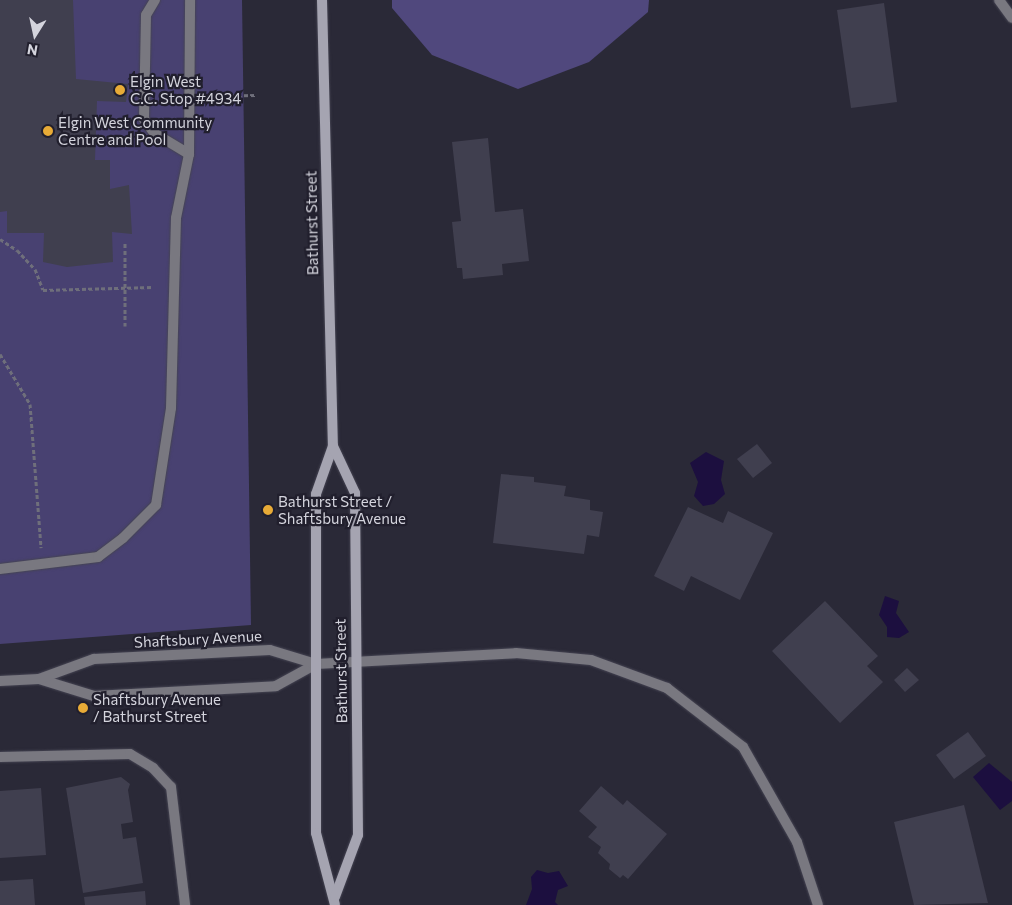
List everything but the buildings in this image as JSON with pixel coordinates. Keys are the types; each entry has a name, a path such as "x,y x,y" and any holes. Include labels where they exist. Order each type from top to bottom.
{"main road":[{"name":"Bathurst Street","path":"322,0 333,446 316,494 316,833 335,901"},
{"name":"Bathurst Street","path":"333,446 355,493 358,835 335,901"}],"street":[{"path":"154,0 146,14 144,119 154,133 189,154"},
{"path":"0,569 98,557 123,538 156,505 171,408 176,218 189,154 190,0"},
{"path":"999,0 1012,18"},
{"name":"Shaftsbury Avenue","path":"0,681 39,679 94,659 270,650 316,664"},
{"path":"316,664 516,652 591,660 667,688 743,747 797,842 818,905"},
{"name":"Shaftsbury Avenue","path":"39,679 94,696 276,686 316,664"},
{"path":"0,757 130,754 152,768 171,787 185,905"}],"path":[{"path":"0,239 17,250 34,269 43,290 153,287"},
{"path":"125,242 125,326"},
{"path":"0,354 30,404 42,564"}],"shaded area":[{"path":"0,0 242,0 251,625 0,644"},
{"path":"392,0 649,0 648,12 589,62 518,89 432,55 392,8"},
{"path":"706,452 724,461 721,480 725,494 714,504 703,506 694,496 698,482 690,463"},
{"path":"885,596 899,601 896,613 909,632 899,638 887,637 887,627 879,615"},
{"path":"989,763 1012,782 1012,801 1000,810 973,777"},
{"path":"537,870 548,873 559,871 568,886 558,890 555,902 558,905 526,905 532,889 531,877"}],"place":[{"name":"Elgin West C.C. Stop #4934","path":"120,90"},
{"name":"Elgin West Community Centre and Pool","path":"48,131"},
{"name":"Bathurst Street / Shaftsbury Avenue","path":"268,510"},
{"name":"Shaftsbury Avenue / Bathurst Street","path":"83,708"}]}
